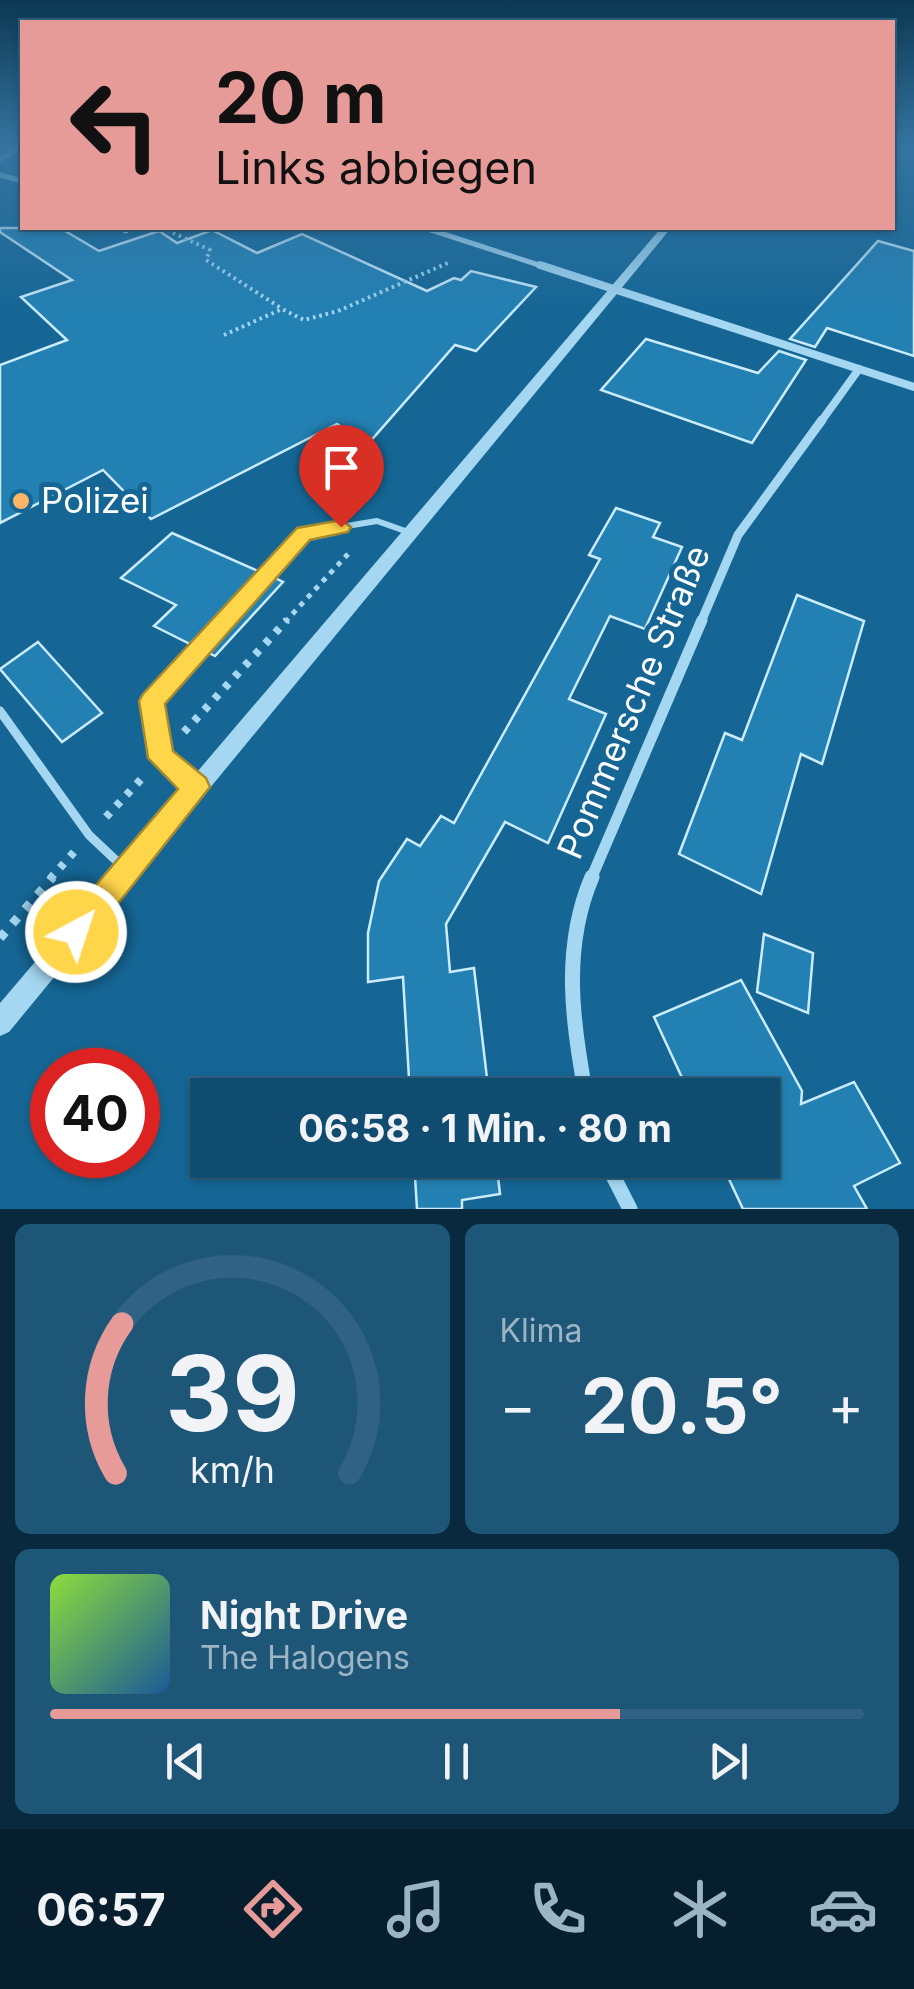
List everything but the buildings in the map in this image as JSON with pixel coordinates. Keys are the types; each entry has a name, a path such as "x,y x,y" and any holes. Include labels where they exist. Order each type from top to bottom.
{"street":[{"path":"431,230 914,387"},
{"path":"0,1023 613,286 664,230"},
{"name":"Pommersche Straße","path":"583,1078 571,1018 576,914 738,535 859,368"},
{"path":"614,1178 630,1209"}],"lane":[{"path":"196,787 161,758 152,701 304,533 377,521 408,532"},
{"path":"0,711 90,835 126,871"}],"path":[{"path":"126,231 138,230"},
{"path":"167,230 210,250 206,260 304,320 338,311 482,246"},
{"path":"224,335 282,309"},
{"path":"0,938 377,521"}],"place":[{"name":"Polizei","path":"21,501"}],"route":[{"path":"76,932 196,787 161,758 152,701 304,533 341,527"}]}
